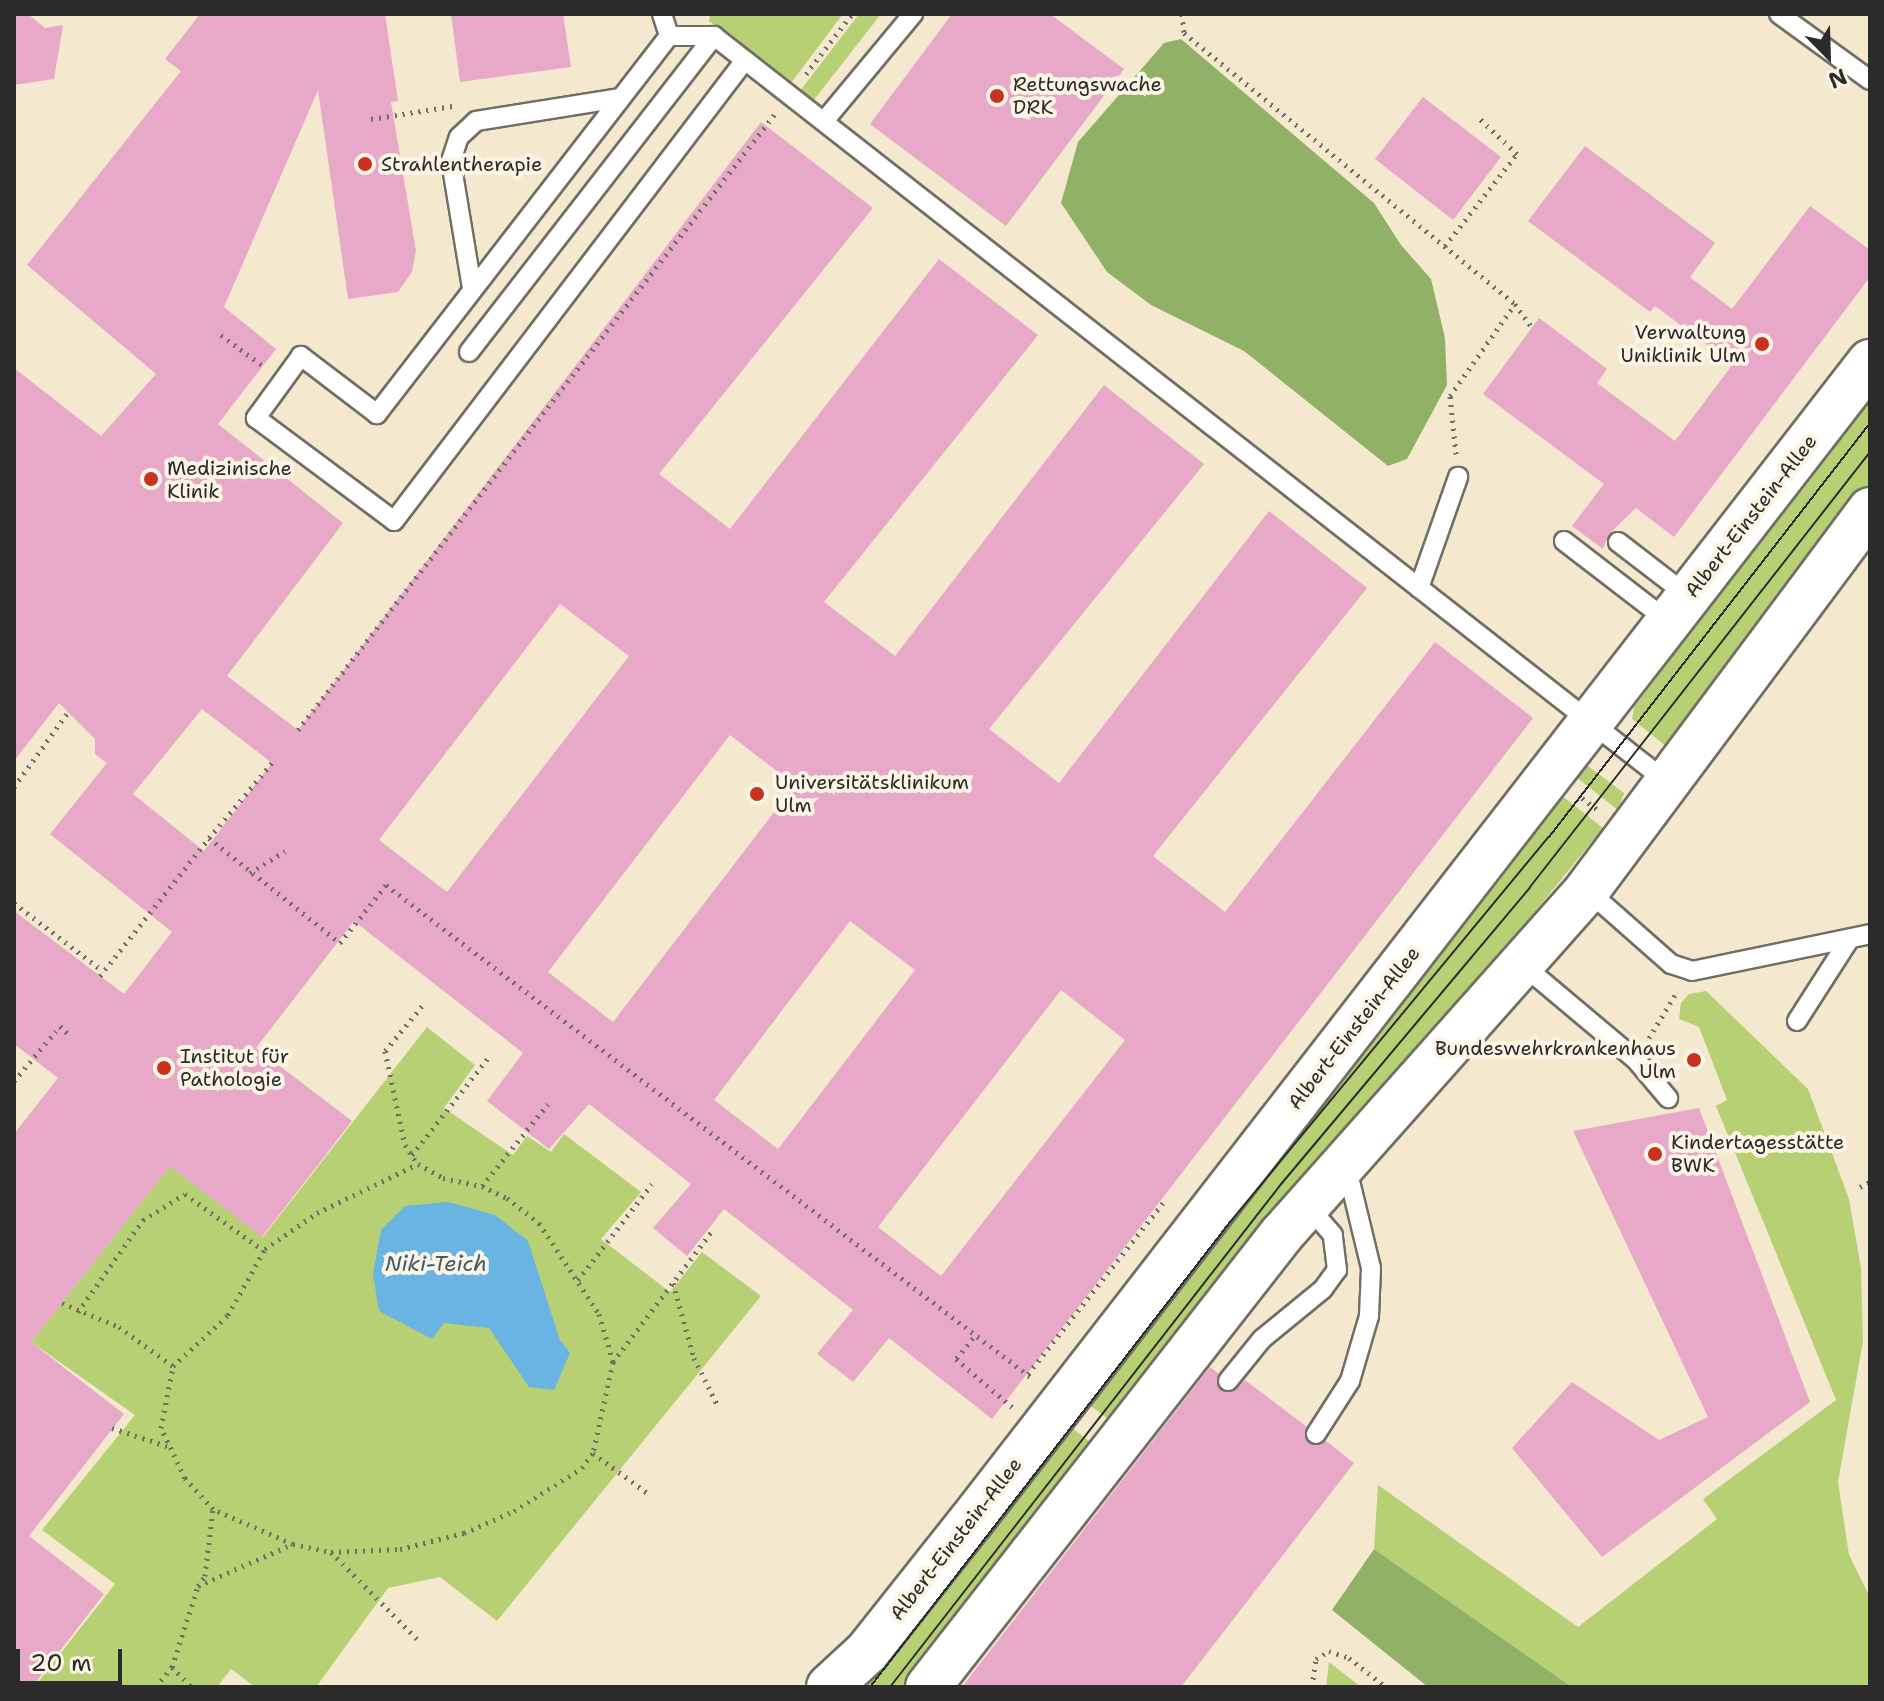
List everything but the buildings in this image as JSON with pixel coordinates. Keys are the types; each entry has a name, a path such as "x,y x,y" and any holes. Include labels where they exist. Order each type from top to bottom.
{"street":[{"name":"Albert-Einstein-Allee","path":"829,1687 881,1635 1870,362"},
{"path":"928,1687 1307,1205 1524,966 1587,890 1669,784 1870,510"}],"lane":[{"path":"662,14 669,36"},
{"path":"825,120 913,14"},
{"path":"1779,14 1870,80"},
{"path":"669,36 714,36 1669,784"},
{"path":"669,36 377,414 301,356 256,418 394,521 745,60"},
{"path":"469,352 714,36"},
{"path":"472,288 451,161 459,137 476,121 619,98"},
{"path":"1419,588 1458,477"},
{"path":"1564,541 1678,609"},
{"path":"1618,542 1678,609"},
{"path":"1587,890 1671,964 1692,971 1870,934"},
{"path":"1797,1021 1849,940"},
{"path":"1524,966 1636,1060 1668,1098"},
{"path":"1316,1434 1350,1381 1369,1316 1371,1268 1348,1193 1349,1156"},
{"path":"1228,1381 1262,1339 1323,1289 1337,1270 1333,1235 1307,1205"}],"path":[{"path":"790,94 852,14"},
{"path":"1182,14 1184,33 1515,304 1532,327"},
{"path":"371,119 460,105 476,121"},
{"path":"1445,246 1517,154 1477,116"},
{"path":"298,730 767,124"},
{"path":"1458,477 1450,396 1515,304"},
{"path":"221,335 283,381"},
{"path":"14,787 68,712"},
{"path":"14,903 101,973 272,763"},
{"path":"1551,774 1630,836"},
{"path":"209,838 340,943 386,885 973,1338 1015,1364"},
{"path":"250,873 285,851"},
{"path":"1636,1060 1692,971"},
{"path":"422,1006 385,1051 405,1145 418,1164 443,1178 482,1186 539,1223 599,1314 613,1362"},
{"path":"15,1078 58,1028 67,1033"},
{"path":"412,1155 488,1058"},
{"path":"482,1186 548,1104"},
{"path":"418,1164 317,1213 264,1251 228,1315 173,1366 161,1428 185,1478 213,1509 293,1544 331,1552 400,1549 464,1533 514,1511 582,1468 593,1453 613,1362 712,1231"},
{"path":"1860,1187 1870,1182"},
{"path":"578,1280 652,1184"},
{"path":"1028,1374 1170,1193"},
{"path":"78,1312 143,1220 185,1194 264,1251"},
{"path":"673,1283 694,1358 718,1406"},
{"path":"62,1303 119,1327 173,1366"},
{"path":"973,1338 956,1359 1022,1417"},
{"path":"112,1428 168,1446"},
{"path":"593,1453 650,1495"},
{"path":"156,1687 172,1667 198,1586 205,1576 213,1509"},
{"path":"198,1586 293,1544"},
{"path":"331,1552 417,1639"},
{"path":"1312,1687 1316,1659 1329,1651 1349,1658 1386,1687"},
{"path":"172,1667 191,1687"}],"green space":[{"path":"710,14 843,14 791,83 709,21"},
{"path":"859,14 881,14 813,101 800,91"},
{"path":"1181,39 1374,203 1401,245 1431,279 1445,338 1447,385 1407,459 1388,466 1244,351 1151,305 1107,272 1061,203 1078,142 1164,43"},
{"path":"1870,380 1870,491 1666,746 1632,719 1634,707 1689,635 1699,604"},
{"path":"1580,760 1624,793 1618,810 1567,770"},
{"path":"1552,788 1603,828 1117,1426 1079,1397"},
{"path":"1706,991 1808,1089 1849,1199 1861,1268 1863,1341 1838,1482 1849,1555 1870,1597 1870,1687 1572,1687 1374,1549 1378,1485 1578,1627 1717,1519 1703,1499 1836,1400 1716,1106 1727,1100 1699,1027 1679,1019 1681,1003 1689,994"},
{"path":"427,1027 475,1065 444,1108 513,1155 527,1136 551,1152 564,1134 641,1192 601,1239 670,1292 702,1252 761,1296 497,1621 440,1577 388,1588 316,1687 255,1687 231,1669 217,1687 34,1687 115,1584 42,1530 135,1415 31,1342 170,1166 263,1237"},
{"path":"1062,1420 1099,1449 915,1687 846,1687"},
{"path":"1374,1549 1572,1687 1428,1687 1332,1610"},
{"path":"1329,1662 1361,1687 1326,1687"}],"water":[{"name":"Niki-Teich","path":"448,1202 495,1215 528,1241 560,1340 570,1353 554,1390 529,1387 489,1328 444,1323 432,1339 379,1311 373,1274 381,1230 405,1206"}],"tram line":[{"path":"870,1687 1230,1222 1549,837 1870,423"},
{"path":"890,1687 1282,1183 1530,887 1870,452"}],"place":[{"name":"Rettungswache DRK","path":"997,96"},
{"name":"Strahlentherapie","path":"365,164"},
{"name":"Verwaltung Uniklinik Ulm","path":"1762,344"},
{"name":"Medizinische Klinik","path":"151,479"},
{"name":"Universitätsklinikum Ulm","path":"757,794"},
{"name":"Bundeswehrkrankenhaus Ulm","path":"1694,1060"},
{"name":"Institut für Pathologie","path":"164,1068"},
{"name":"Kindertagesstätte BWK","path":"1655,1154"}]}
